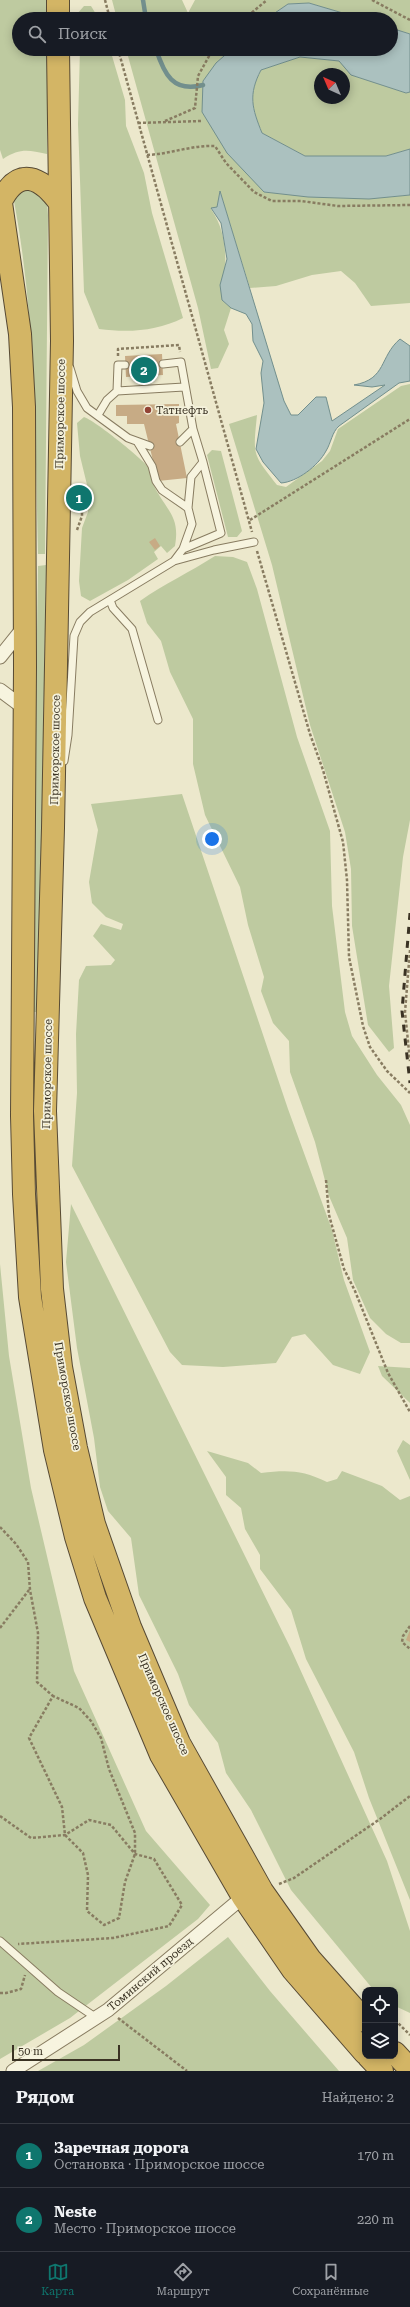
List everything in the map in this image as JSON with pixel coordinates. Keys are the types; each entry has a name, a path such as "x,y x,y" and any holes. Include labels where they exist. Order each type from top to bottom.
{"highway":[{"path":"58,0 58,12"},
{"name":"Приморское шоссе","path":"58,56 62,341 54,828 45,1119 52,1289 61,1367 76,1448 94,1524 130,1627 179,1743 252,1894 293,1970 362,2050"},
{"path":"1,199 14,183 27,178 36,179 45,185 60,203"},
{"name":"Приморское шоссе","path":"1,199 21,356 24,407 25,626 22,1027 24,1187 30,1297 55,1450 76,1537 111,1640 161,1756 252,1894 362,2018"},
{"path":"22,1027 48,1027"},
{"path":"398,2056 410,2069"},
{"path":"371,2059 382,2071"}],"street":[{"path":"0,657 25,626"},
{"path":"0,690 24,708"},
{"name":"Томинский проезд","path":"13,2071 108,2010 252,1894"}],"lane":[{"path":"62,341 77,391 87,408 138,443 150,446"},
{"path":"163,364 181,362 184,387 193,429 221,533 183,549"},
{"path":"98,415 107,400 117,391 122,365"},
{"path":"117,391 184,387"},
{"path":"180,442 193,429"},
{"path":"138,443 152,466 156,481 162,490 188,508"},
{"path":"174,561 183,549 192,524 188,508 192,477 203,462"},
{"path":"63,766 68,735 74,636 80,622 90,612 174,561 214,550 254,542"},
{"path":"110,600 113,608 132,629 158,720"},
{"path":"54,828 62,774"},
{"path":"2,1943 58,1992 95,2018"}],"path":[{"path":"105,0 108,12"},
{"path":"252,12 267,0"},
{"path":"372,0 395,12"},
{"path":"398,14 410,20"},
{"path":"120,56 250,520 254,542 310,734 325,777 342,842 347,880 349,957 363,1026 370,1047 383,1065 410,1093"},
{"path":"165,121 195,108 198,76 209,56"},
{"path":"138,123 201,121"},
{"path":"147,155 165,154 200,146 215,146 230,168 254,192 272,201 301,201 338,206 410,206"},
{"path":"122,365 118,349 179,345 181,362"},
{"path":"250,520 410,418"},
{"path":"410,950 405,1012 410,1061"},
{"path":"326,1180 329,1215 344,1269 355,1291 388,1373 410,1412"},
{"path":"0,1527 16,1544 28,1562 30,1590 38,1633 38,1682 53,1696 79,1708 91,1721 101,1738 109,1769 135,1833 135,1854 125,1882 119,1918 104,1925 87,1911 88,1874 83,1853 66,1835 62,1807 29,1738 53,1696"},
{"path":"0,1628 30,1590"},
{"path":"410,1626 407,1627 402,1642 410,1649"},
{"path":"252,1894 294,1878 380,1819 410,1796"},
{"path":"0,1816 31,1838 66,1835 88,1820 111,1825 135,1854 154,1859 182,1905 169,1926 113,1938 2,1943"},
{"path":"0,1993 21,1989 26,1964"},
{"path":"108,2010 187,2071"},
{"path":"398,2023 410,2035"}],"green space":[{"path":"0,0 47,0 47,12 12,12 12,56 48,56 47,154 24,151 14,153 3,159 0,150"},
{"path":"112,0 182,0 188,12 115,12"},
{"path":"195,0 410,0 410,34 398,30 398,12 339,12 309,3 288,4 276,12 189,12"},
{"path":"84,6 91,6 95,12 79,12"},
{"path":"80,56 112,56 125,100 126,126 144,173 152,213 183,318 163,326 142,330 121,331 99,329 84,292 78,124"},
{"path":"128,56 224,56 216,63 264,192 337,197 392,197 410,195 410,303 371,306 355,283 341,271 312,275 276,286 250,288 220,192 217,207 211,209 217,220 224,242 225,276 222,300 231,308 224,330 229,344 218,368 211,369 198,308"},
{"path":"300,57 340,61 346,68 314,68 314,104 350,104 350,73 352,75 406,93 410,92 410,149 386,156 305,156 262,133 253,102 254,87 261,70"},
{"path":"27,185 47,201 48,215 45,554 38,554 35,419 30,329 21,240 13,196"},
{"path":"410,384 410,820 403,857 389,986 394,1048 389,1052 368,1025 352,926 351,869 345,832 310,725 272,565 229,424 257,415 255,439 256,453 259,460 277,485 286,487 322,461 330,451 338,429 401,386"},
{"path":"84,417 98,425 118,440 145,463 151,472 155,488 172,515 176,528 175,546 167,553 161,546 154,552 158,559 128,580 90,601 81,596 79,581 82,528 88,512 89,493 80,456 77,423"},
{"path":"212,450 221,451 242,531 237,537 228,537 207,455"},
{"path":"215,556 233,557 247,562 257,589 297,737 330,831 332,906 345,1012 352,1036 377,1075 401,1105 410,1125 410,1343 401,1343 386,1334 370,1318 353,1280 347,1238 329,1196 315,1142 290,1072 289,1041 273,1023 261,991 264,977 248,925 240,887 205,815 193,764 193,719 170,672 161,641 147,623 140,601"},
{"path":"46,565 39,1012 31,1012 38,566"},
{"path":"182,794 288,1109 332,1230 344,1280 370,1352 360,1374 333,1365 305,1334 292,1337 276,1363 223,1367 182,1365 170,1352 72,1166 77,1093 76,1034 79,980 86,966 111,965 115,960 93,936 101,924 121,930 123,924 106,917 92,903 89,882 98,830 91,804"},
{"path":"71,1204 290,1647 387,1861 410,1931 410,2013 398,2007 398,1987 371,1987 291,1890 251,1810 226,1773 218,1743 189,1705 178,1674 139,1595 131,1538 108,1511 100,1487 94,1438 77,1348 66,1262"},
{"path":"0,1264 9,1356 31,1488 74,1671 146,1831 210,1905 198,1919 70,2018 0,2059"},
{"path":"378,1366 410,1368 410,1403 382,1376"},
{"path":"403,1440 410,1445 410,1480 397,1451"},
{"path":"207,1451 248,1463 261,1473 279,1471 295,1472 310,1475 327,1482 337,1479 342,1471 382,1486 400,1500 410,1496 410,1900 369,1798 354,1752 306,1659 291,1610 260,1569 260,1555 245,1529 241,1508 226,1495 226,1477"},
{"path":"228,1937 270,1991 339,2071 38,2071 84,2045 166,1986"}],"water":[{"path":"309,3 339,12 276,12 288,4"},
{"path":"398,30 410,34 410,92 406,93 351,75 350,68 345,68 339,61 300,57 261,70 254,87 253,102 262,133 305,156 386,156 410,149 410,195 369,199 308,197 264,192 227,153 202,112 203,81 216,63 224,56 398,56"},
{"path":"220,191 284,401 291,415 298,415 316,397 326,397 332,421 385,385 372,387 354,385 365,382 378,373 393,346 400,339 410,346 410,381 399,383 339,426 335,431 326,451 318,462 294,480 287,482 281,483 263,462 256,449 264,403 261,373 263,361 253,341 252,324 246,314 231,308 222,300 220,285 227,259 221,223 211,208 217,207"}],"building":[{"path":"162,354 163,375 126,377 125,356"},
{"path":"179,404 179,423 176,424 187,478 158,481 144,424 127,424 127,416 116,416 116,405"},
{"path":"155,538 160,546 155,550 149,542"},
{"path":"410,1630 410,1642 406,1640"}],"waterway":[{"path":"143,0 145,12"},
{"path":"158,56 166,73 177,84 193,87 203,85"}],"railway":[{"path":"410,913 402,1011 410,1083"}],"place":[{"name":"Neste","path":"144,370"},
{"name":"Татнефть","path":"148,410"},
{"name":"Заречная дорога","path":"79,498"}]}
